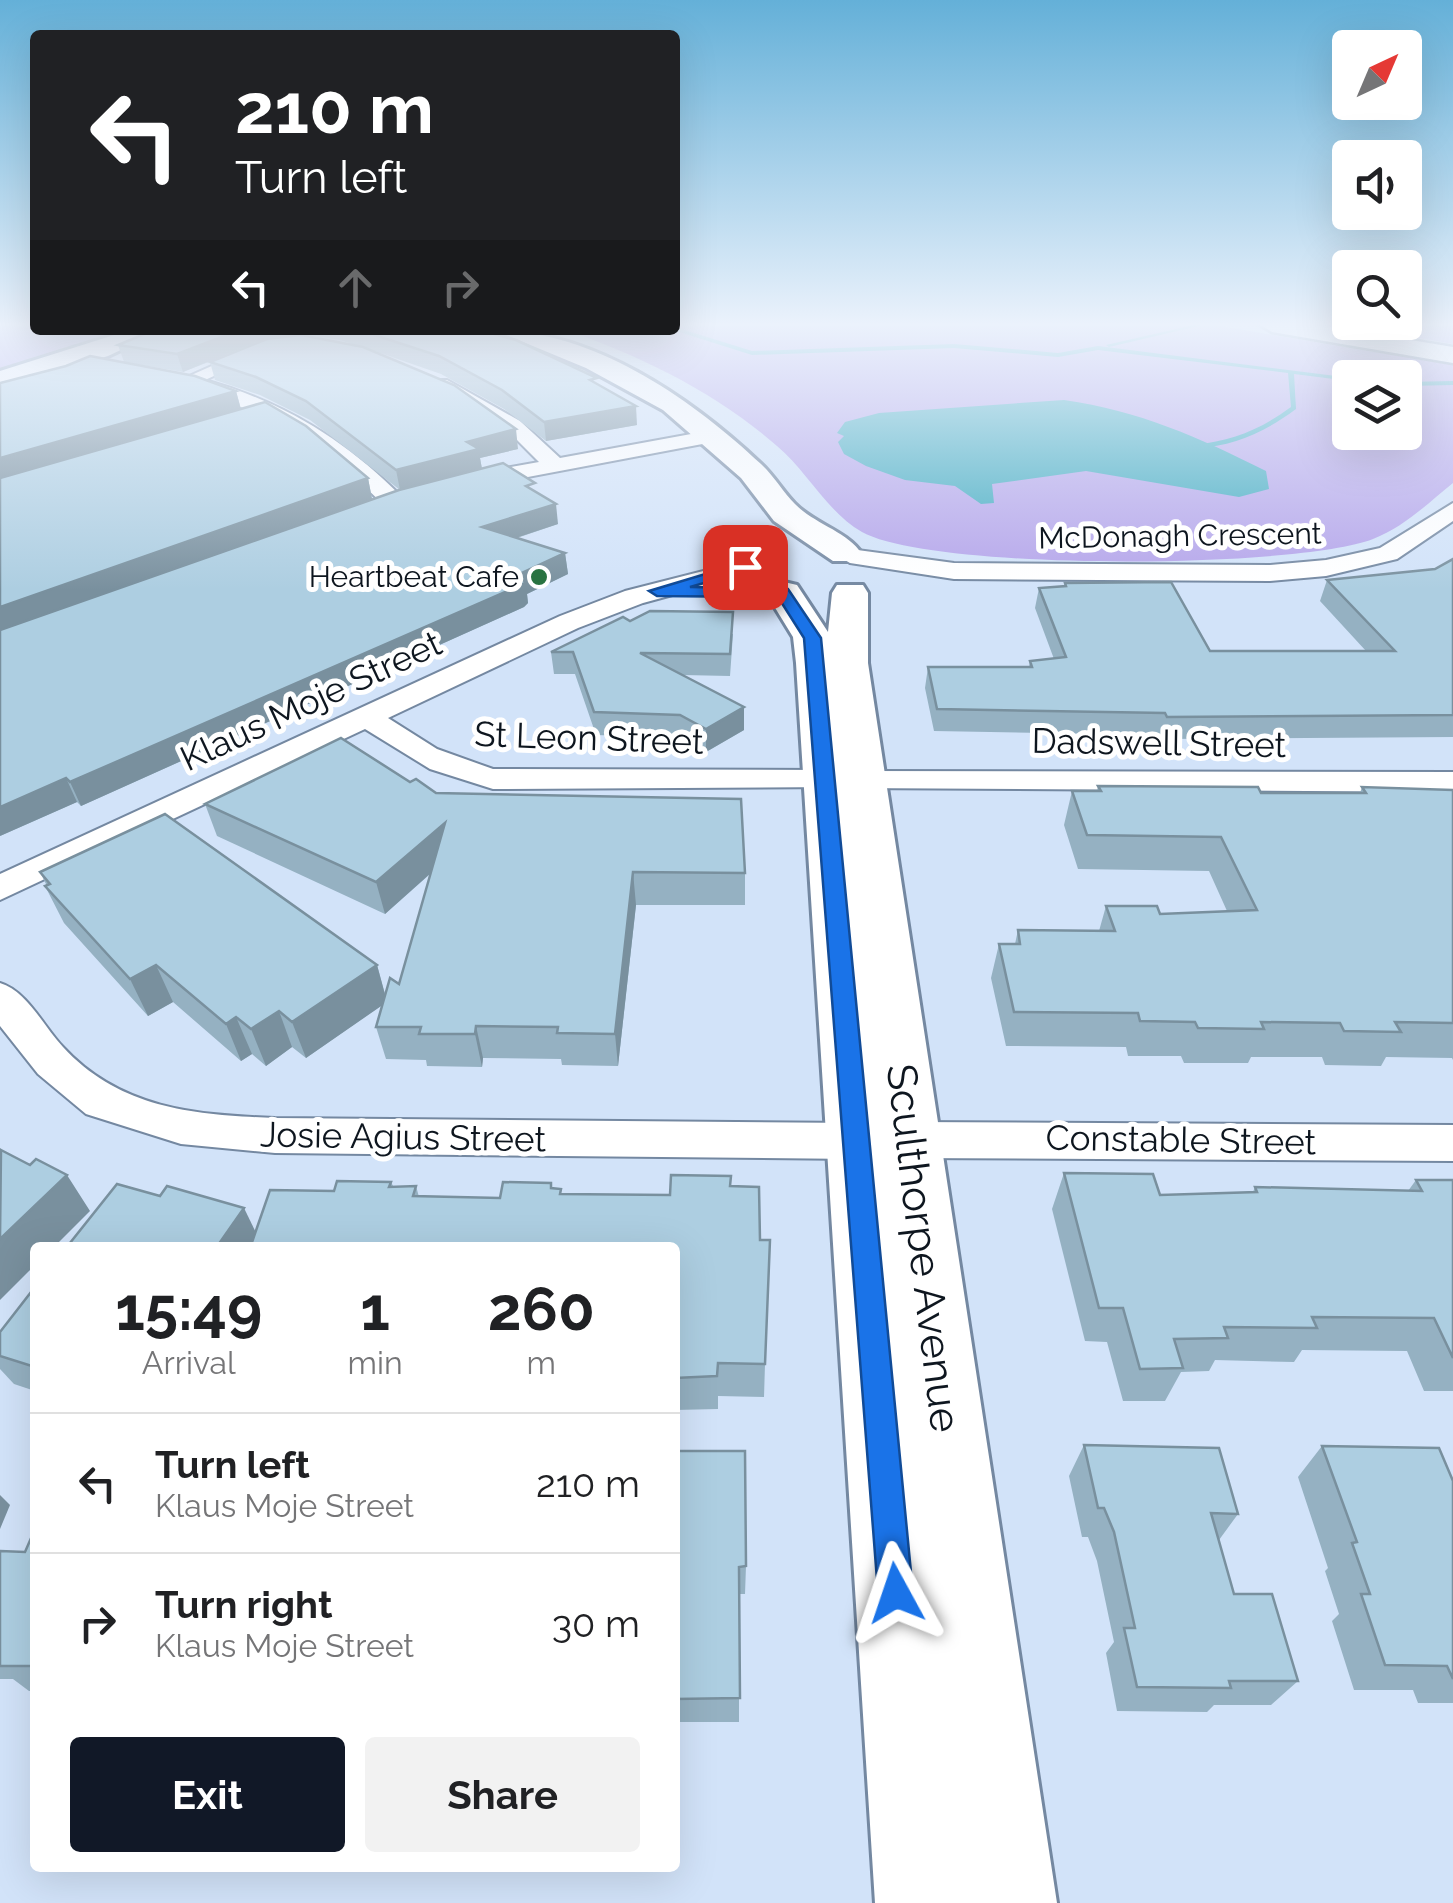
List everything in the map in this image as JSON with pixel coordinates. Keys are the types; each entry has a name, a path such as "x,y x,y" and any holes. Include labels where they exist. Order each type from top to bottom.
{"street":[{"path":"244,419 264,413"},
{"path":"278,413 348,454 402,500 370,512"},
{"path":"494,413 552,462"},
{"path":"685,413 752,472 786,514 858,578"},
{"path":"442,488 552,462 713,436"},
{"name":"McDonagh Crescent","path":"858,578 954,571 1270,573 1326,568 1388,554 1453,510"},
{"path":"777,576 786,514"},
{"path":"777,576 807,550 858,578"},
{"name":"McDonagh Crescent","path":"858,578 954,571"},
{"path":"777,576 810,598 858,578"},
{"name":"Klaus Moje Street","path":"0,888 569,622 657,591 777,576"},
{"name":"Sculthorpe Avenue","path":"777,576 812,638 844,781 883,1141 1008,1903"},
{"name":"Sculthorpe Avenue","path":"844,781 847,648 858,578"},
{"name":"St Leon Street","path":"367,716 416,754 450,770 493,779 844,781"},
{"name":"Dadswell Street","path":"844,781 1453,782"},
{"name":"Josie Agius Street","path":"0,997 45,1054 86,1091 117,1110 182,1129 444,1139 883,1141"},
{"name":"Sculthorpe Avenue","path":"883,1141 923,1903"},
{"name":"Constable Street","path":"883,1141 1453,1143"}],"shaded area":[{"path":"734,413 1332,413 1332,450 1422,450 1422,413 1453,413 1453,483 1405,522 1373,539 1332,549 1270,556 1195,560 1034,559 901,545 850,524 788,456"}],"water":[{"path":"879,413 1124,413 1192,436 1266,471 1269,489 1239,497 1086,471 992,484 994,503 981,504 955,486 905,480 844,454 838,442 844,436 837,433 845,422"}],"building":[{"path":"0,413 159,413 0,458"},
{"path":"227,413 283,413 306,426 368,478 0,607 0,478"},
{"path":"321,413 493,413 516,429 467,442 479,449 396,470"},
{"path":"532,413 597,413 544,422"},
{"path":"503,463 535,483 526,486 556,504 482,527 565,553 515,576 526,582 70,782 66,778 0,807 0,630 399,490"},
{"path":"1453,559 1453,715 1167,717 1165,713 937,709 928,667 1032,667 1030,661 1066,657 1039,588 1066,586 1065,583 1171,582 1210,651 1395,651 1327,580 1435,569"},
{"path":"650,611 733,612 730,654 640,653 744,707 706,729 680,715 594,712 573,652 551,652 623,617 630,621"},
{"path":"341,738 410,782 416,779 436,793 741,799 745,873 633,872 615,1034 557,1033 558,1027 476,1026 475,1034 419,1034 421,1027 376,1027 390,978 399,984 445,823 376,882 205,804"},
{"path":"1098,786 1258,787 1261,793 1366,793 1362,787 1453,790 1453,1023 1395,1022 1401,1032 1344,1031 1340,1023 1261,1022 1264,1029 1198,1028 1195,1022 1140,1021 1138,1013 1014,1012 999,944 1020,944 1018,930 1115,931 1106,906 1157,906 1160,914 1257,910 1221,837 1087,835 1072,791 1101,791"},
{"path":"165,814 377,965 292,1022 279,1011 251,1029 236,1017 226,1024 156,965 130,979 45,886 50,884 40,872"},
{"path":"1,1150 30,1165 36,1159 67,1175 0,1239"},
{"path":"1064,1173 1153,1174 1160,1195 1257,1192 1255,1187 1422,1191 1416,1180 1453,1180 1453,1358 1434,1318 1312,1317 1317,1328 1224,1327 1228,1338 1174,1339 1183,1368 1140,1369 1123,1308 1099,1308"},
{"path":"671,1175 731,1176 730,1186 759,1187 760,1240 770,1240 765,1364 718,1363 717,1376 680,1378 680,1242 252,1242 270,1190 334,1191 337,1181 416,1186 413,1196 500,1198 503,1182 551,1183 551,1188 561,1189 560,1194 670,1195"},
{"path":"117,1184 160,1196 167,1186 244,1208 220,1242 71,1242"},
{"path":"30,1293 30,1365 0,1356 0,1332"},
{"path":"1084,1445 1219,1448 1238,1514 1211,1513 1234,1594 1272,1594 1298,1681 1229,1681 1231,1688 1137,1687 1124,1628 1135,1628 1114,1532 1104,1508 1098,1508"},
{"path":"1322,1446 1439,1448 1453,1481 1453,1679 1447,1666 1385,1665 1361,1594 1370,1594 1352,1543 1357,1542"},
{"path":"680,1451 745,1451 746,1566 739,1567 740,1698 680,1699"},
{"path":"30,1540 30,1666 0,1666 0,1551 25,1552"}],"waterway":[{"path":"1196,446 1248,436 1287,413"}],"place":[{"name":"Heartbeat Cafe","path":"539,577"}],"route":[{"path":"745,567 657,591 783,592 812,638 896,1593"}]}
